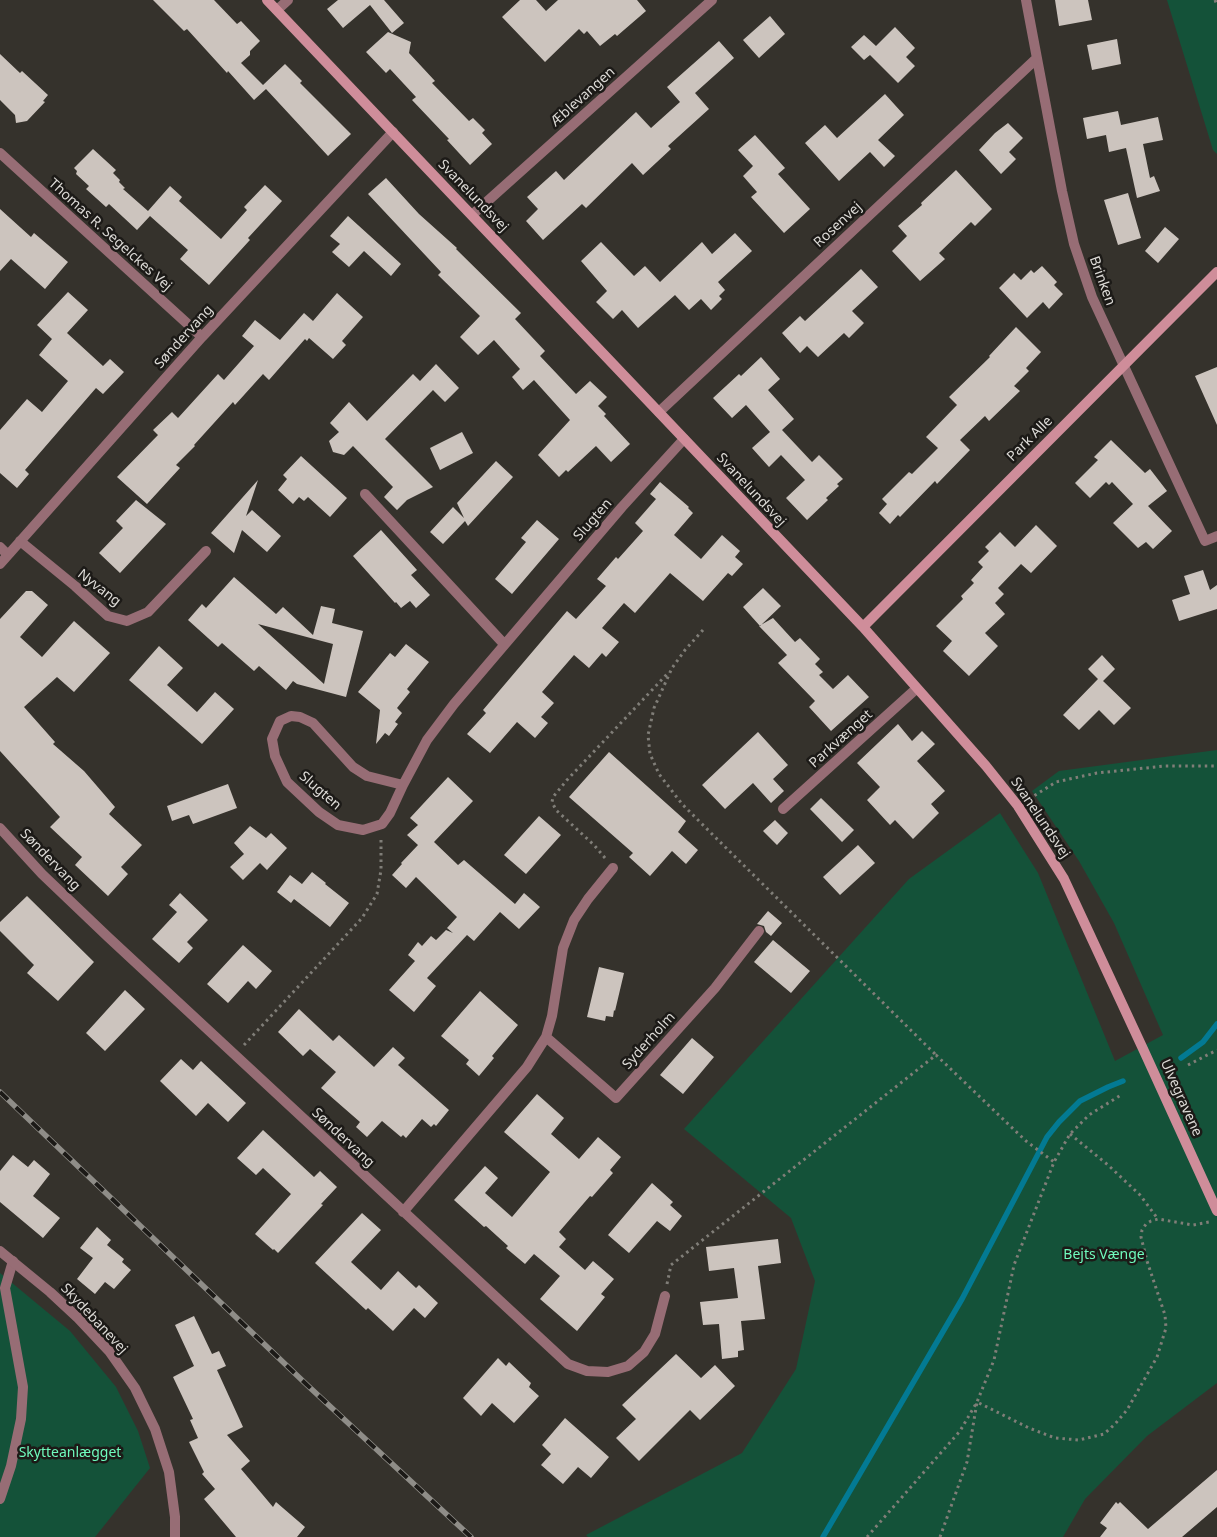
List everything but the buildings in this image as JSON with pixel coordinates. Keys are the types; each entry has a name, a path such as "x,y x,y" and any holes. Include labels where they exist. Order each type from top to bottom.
{"street":[{"name":"Svanelundsvej","path":"267,0 863,627 986,766 1018,806 1064,879 1144,1051"},
{"path":"276,10 288,0"},
{"name":"Æblevangen","path":"472,215 712,0"},
{"name":"Brinken","path":"1026,0 1062,191 1074,244 1092,297 1205,541 1217,536"},
{"name":"Rosenvej","path":"659,412 1036,59"},
{"name":"Søndervang","path":"0,564 202,336 393,132"},
{"name":"Thomas R. Segelckes Vej","path":"0,153 202,336"},
{"name":"Park Alle","path":"863,627 1217,272"},
{"name":"Slugten","path":"402,785 368,776 353,767 313,723 300,717 291,716 280,721 272,739 275,756 287,782 319,812 338,825 363,830 382,824 390,813 402,785 427,740 454,704 622,507 684,439"},
{"path":"364,494 504,644"},
{"name":"Nyvang","path":"20,541 108,616 127,621 148,612 206,551"},
{"path":"0,547 8,555"},
{"name":"Parkvænget","path":"784,809 916,688"},
{"name":"Søndervang","path":"0,828 42,874 101,931 568,1364 587,1372 608,1372 628,1366 644,1352 655,1334 665,1296"},
{"path":"403,1212 526,1067 546,1037 552,1016 563,948 574,920 588,899 614,868"},
{"name":"Syderholm","path":"546,1037 616,1098 715,988 759,931"},
{"name":"Ulvegravene","path":"1144,1051 1217,1211"},
{"name":"Skydebanevej","path":"0,1251 78,1318 109,1351 135,1388 155,1429 168,1472 175,1516 175,1537"},
{"path":"0,1499 11,1466 21,1419 23,1387 5,1288 13,1261"}],"path":[{"path":"1215,0 1217,5"},
{"path":"614,868 594,845 556,810 552,802 553,797 672,668 685,650 704,630"},
{"path":"672,668 654,708 648,735 650,754 659,774 682,804 936,1055 1026,1141 1054,1162"},
{"path":"1018,806 1056,782 1088,775 1164,766 1217,766"},
{"path":"234,1055 362,918 377,894 382,824"},
{"path":"1188,1065 1217,1050"},
{"path":"665,1296 670,1265 936,1055"},
{"path":"867,1537 960,1431 977,1402 994,1360 1014,1265 1054,1162 1070,1134 1089,1115 1121,1095"},
{"path":"1070,1134 1108,1164 1140,1195 1158,1219"},
{"path":"977,1402 1029,1428 1055,1438 1079,1440 1104,1434 1127,1410 1157,1358 1166,1328 1165,1315 1141,1237 1142,1230 1151,1220 1158,1219 1193,1226 1212,1221"},
{"path":"940,1537 966,1462 977,1402"}],"green space":[{"path":"1167,0 1217,0 1217,154 1213,150"},
{"name":"Bejts Vænge","path":"1217,750 1217,1383 1147,1436 1085,1499 1063,1537 588,1537 586,1535 742,1453 796,1369 815,1281 791,1218 684,1129 909,879 1000,813 1038,873 1115,1061 1163,1035 1114,923 1079,861 1032,791 1059,771"},
{"name":"Skytteanlægget","path":"0,1273 70,1331 116,1387 138,1431 150,1468 95,1537 0,1537"}],"waterway":[{"path":"1181,1058 1203,1042 1217,1024"},
{"path":"823,1537 962,1299 1047,1137 1080,1101 1123,1081"}],"railway":[{"path":"0,1092 306,1384 471,1537"}]}
